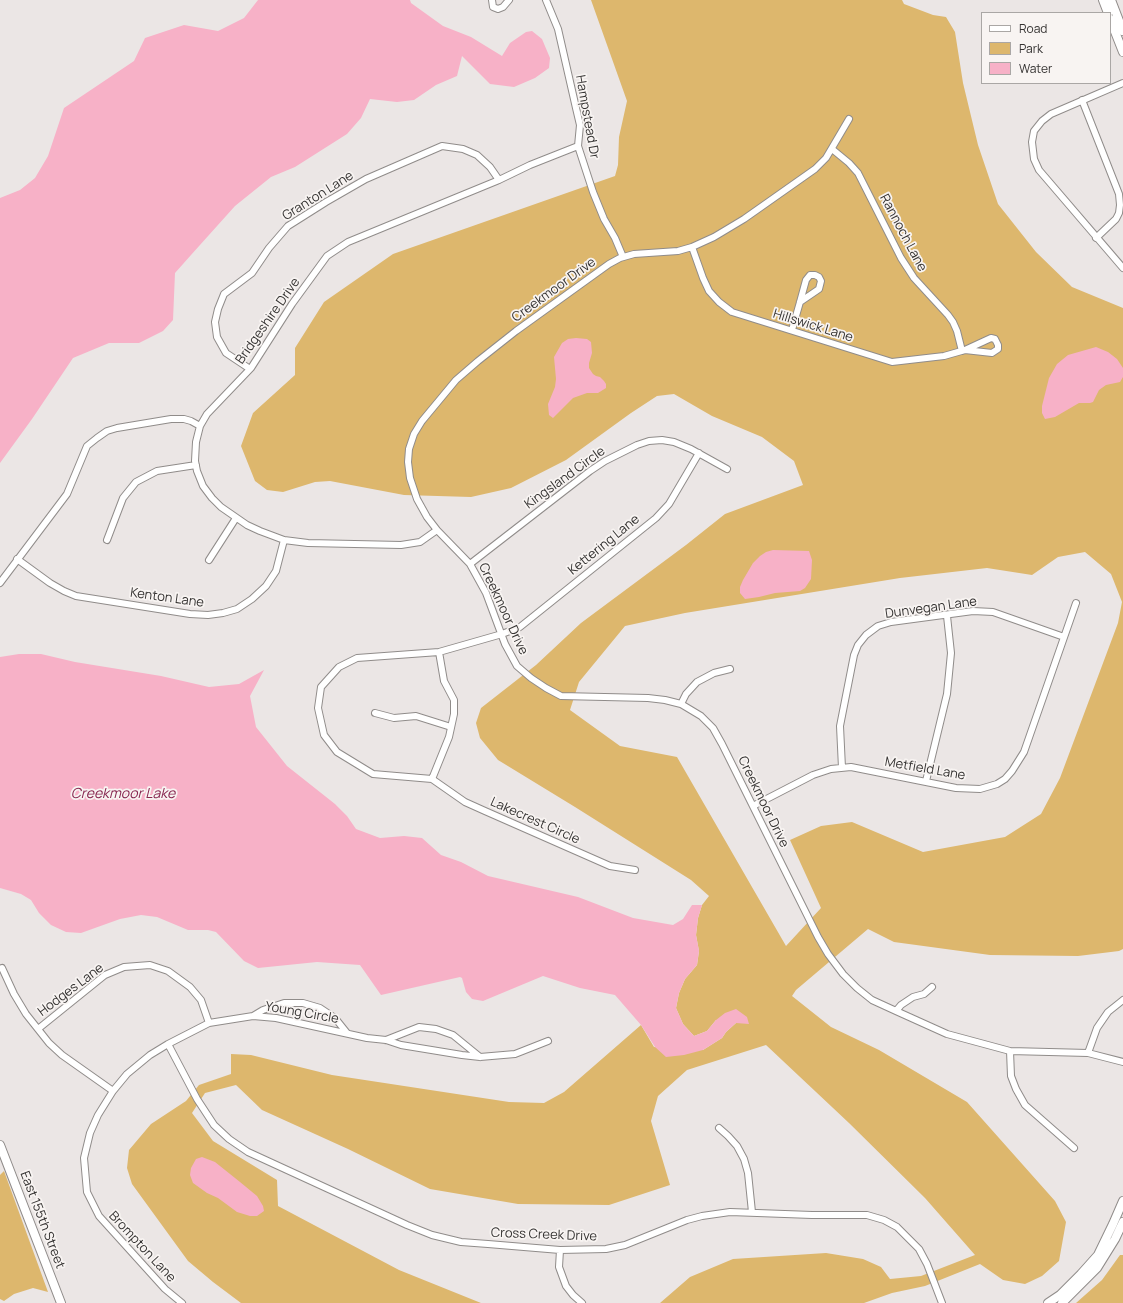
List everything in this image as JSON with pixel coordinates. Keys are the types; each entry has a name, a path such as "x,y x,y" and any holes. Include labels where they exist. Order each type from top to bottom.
{"street":[{"path":"492,0 493,7 498,9 503,7 509,0"},
{"name":"Hampstead Dr","path":"546,0 558,29 580,125 578,146 593,192 604,219 615,238 623,257"},
{"path":"1102,0 1108,12"},
{"path":"1111,0 1123,30"},
{"path":"1111,22 1123,52"},
{"path":"1123,83 1051,114 1042,121 1034,131 1032,142 1032,150 1039,170 1123,268"},
{"path":"1082,100 1119,194 1120,205 1119,213 1116,219 1096,238"},
{"name":"Creekmoor Drive","path":"850,119 826,158 815,169 732,226 714,237 692,247 678,251 634,254 623,257 609,264 516,331 478,361 456,380 422,421 414,434 409,449 408,462 410,478 417,499 427,517 437,530 470,564 486,593 505,644 517,666 531,678 561,696 648,698 681,704 701,716 713,728 828,954 842,974 857,988 872,1000 947,1034 1010,1051 1088,1053 1123,1062"},
{"name":"Granton Lane","path":"250,369 226,353 217,337 215,322 218,310 224,294 252,273 269,248 288,226 366,179 442,146 463,149 477,155 490,167 499,180"},
{"name":"Bridgeshire Drive","path":"437,530 420,542 401,545 308,543 284,540 260,531 236,518 221,507 203,486 196,465 196,442 200,426 207,414 250,369 292,304 327,256 348,242 578,146"},
{"name":"Rannoch Lane","path":"832,149 850,163 858,173 901,258 914,278 953,322 963,351"},
{"name":"Hillswick Lane","path":"692,247 706,284 713,297 732,312 892,362 944,356 963,351"},
{"path":"792,330 800,302"},
{"path":"991,338 995,339 998,346 996,352 992,353 963,351 991,338"},
{"path":"0,583 67,494 87,446 97,438 107,431 117,428 170,419 184,419 200,426"},
{"name":"Kingsland Circle","path":"470,564 590,470 605,460 637,445 650,441 662,440 674,442 699,453 726,469"},
{"name":"Kettering Lane","path":"502,634 520,627 656,518 669,504 699,453"},
{"path":"107,540 123,498 136,482 157,471 196,465"},
{"path":"209,560 236,518"},
{"name":"Kenton Lane","path":"17,559 50,583 76,596 190,614 208,615 238,609 266,586 276,571 284,540"},
{"name":"Metfield Lane","path":"753,806 813,775 831,769 851,767 956,788 974,789 986,787 1005,779 1024,752 1076,603"},
{"name":"Dunvegan Lane","path":"842,768 840,726 842,708 858,645 866,635 878,626 891,622 973,612 993,612 1064,637"},
{"path":"926,782 947,694 951,653 946,616"},
{"path":"439,652 444,681 454,700 454,714 449,737 432,779 373,774 337,752 324,735 318,708 321,687 339,667 357,658 439,652 502,634"},
{"path":"681,704 686,694 697,682 709,675 730,669"},
{"path":"375,713 394,718 416,716 451,727"},
{"name":"Lakecrest Circle","path":"432,779 465,802 485,811 610,866 635,870"},
{"name":"Hodges Lane","path":"38,1029 105,975 124,967 150,965 168,971 190,986 201,1000 208,1023"},
{"path":"2,968 14,994 26,1014 49,1043 62,1055 113,1091"},
{"path":"896,1011 901,1005 913,997 924,994 932,987"},
{"path":"1088,1053 1097,1028 1108,1012 1123,1000"},
{"name":"Young Circle","path":"253,1016 263,1010 284,1003 303,1003 320,1008 335,1018 347,1033"},
{"name":"Young Circle","path":"168,1044 208,1023 253,1016 276,1018 400,1044 480,1057 515,1054 548,1042"},
{"path":"386,1040 419,1027 436,1029 453,1035 480,1057"},
{"name":"Brompton Lane","path":"168,1044 150,1055 127,1074 113,1091 98,1115 90,1134 84,1158 88,1192 99,1216 165,1289 182,1303"},
{"name":"Cross Creek Drive","path":"168,1044 197,1099 214,1125 248,1152 432,1236 461,1242 560,1250 606,1249 625,1245 687,1220 730,1212 812,1215 868,1215 884,1220 897,1227 919,1249 927,1264 942,1303"},
{"path":"1010,1051 1011,1076 1025,1105 1074,1148"},
{"path":"719,1128 737,1146 744,1159 748,1173 752,1212"},
{"name":"East 155th Street","path":"0,1145 61,1303"},
{"path":"1048,1303 1060,1295 1098,1255 1123,1201"},
{"path":"1062,1303 1096,1268 1115,1239 1123,1222"},
{"path":"560,1250 559,1267 566,1286 582,1303"}],"green space":[{"path":"591,0 902,0 904,4 933,15 946,17 955,32 963,83 978,145 998,204 1036,252 1072,287 1123,308 1123,949 1119,951 1078,956 990,955 894,942 868,929 796,990 792,996 831,1027 879,1050 967,1102 1055,1201 1066,1222 1059,1261 1042,1276 1025,1284 1003,1280 980,1264 925,1286 892,1293 864,1303 660,1303 690,1277 733,1259 826,1253 863,1259 881,1267 890,1279 921,1276 975,1255 925,1198 849,1123 766,1045 687,1070 658,1096 651,1121 670,1185 609,1205 518,1204 430,1189 348,1149 262,1110 236,1085 205,1093 192,1113 213,1141 277,1180 278,1206 399,1270 481,1303 241,1303 188,1261 132,1184 127,1168 129,1150 151,1124 186,1101 199,1085 231,1074 231,1054 251,1055 332,1075 509,1102 544,1103 564,1092 641,1025 654,1047 703,1050 722,1038 736,1023 716,1020 707,1031 694,1036 683,1024 676,1008 679,993 685,979 697,965 699,951 696,935 698,918 702,905 709,896 691,880 498,760 480,738 476,723 481,708 536,665 581,623 725,514 803,485 794,461 762,437 712,416 674,394 657,396 566,460 511,488 471,497 404,495 330,481 315,482 283,492 267,490 255,481 241,446 253,413 295,375 295,348 324,302 393,254 615,176 618,165 619,137 627,101","holes":["1085,552 1111,574 1122,602 1118,623 1060,778 1041,814 1005,837 923,852 852,822 821,826 790,840 821,908 786,946 677,757 620,746 570,710 579,682 625,626 685,613 900,578 987,568 1032,575 1058,557"]},
{"path":"4,1171 48,1292 33,1288 14,1294 4,1301 0,1299 0,1175"},
{"path":"1120,1255 1123,1255 1123,1303 1076,1303 1102,1280"}],"water":[{"path":"258,0 410,0 411,3 443,26 471,37 502,56 510,43 526,32 532,31 542,39 550,58 549,68 535,78 514,87 490,84 462,56 457,76 436,85 414,100 397,102 370,99 361,118 347,134 295,167 271,177 235,206 191,255 175,273 173,320 163,331 139,343 109,343 73,358 0,463 0,198 20,190 35,178 48,156 64,108 134,61 145,38 184,25 218,31 244,18"},
{"path":"568,339 587,339 591,342 592,353 589,368 593,374 600,377 604,381 606,388 598,393 587,393 573,398 553,418 549,415 548,404 555,387 556,379 554,357 562,343"},
{"path":"1096,347 1108,352 1117,359 1123,368 1123,377 1120,382 1106,385 1099,390 1093,402 1079,403 1055,417 1045,419 1042,413 1042,406 1049,378 1057,364 1068,355"},
{"path":"773,550 809,551 812,560 811,579 805,588 800,591 775,593 745,599 740,593 740,587 743,580 753,563 760,556"},
{"name":"Creekmoor Lake","path":"19,654 41,654 75,662 161,676 209,687 239,684 264,670 250,696 256,727 287,766 335,804 347,816 356,829 380,838 404,836 422,838 441,855 461,862 488,876 578,897 633,918 673,925 683,919 692,905 702,905 698,918 696,935 699,951 697,965 685,979 679,993 676,1008 683,1024 694,1036 707,1031 716,1020 725,1013 736,1009 747,1017 749,1024 736,1023 722,1038 703,1050 684,1055 666,1057 655,1047 641,1025 615,995 580,988 543,976 483,1001 472,999 466,992 462,978 460,977 381,995 360,965 317,962 258,968 244,961 216,932 208,930 188,930 157,917 141,915 120,919 81,933 66,932 51,925 39,913 31,900 21,894 0,888 0,657"},
{"path":"202,1157 215,1162 257,1196 263,1206 264,1211 257,1216 250,1216 237,1212 218,1198 207,1193 193,1183 190,1175 191,1168 196,1159"}]}
